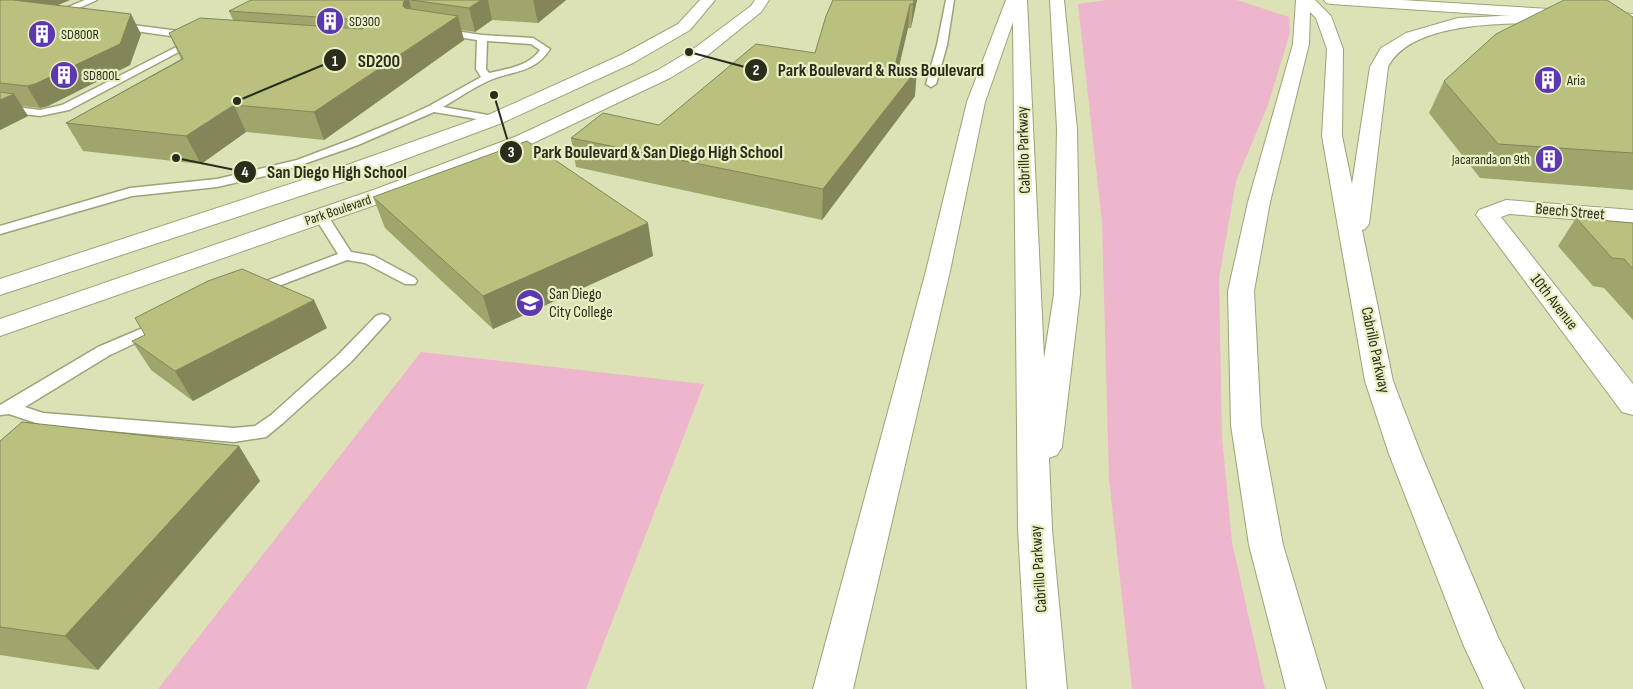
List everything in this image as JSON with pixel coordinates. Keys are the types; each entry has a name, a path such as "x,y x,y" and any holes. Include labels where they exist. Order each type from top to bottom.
{"main road":[{"name":"Park Boulevard","path":"0,287 341,175 494,119 626,59 676,32 684,27 708,0"},
{"name":"Park Boulevard","path":"0,328 384,194 524,140 664,74 734,27 756,9 762,0"},
{"path":"834,689 938,272 976,102 1014,0"},
{"name":"Cabrillo Parkway","path":"1020,0 1035,530 1047,689"},
{"path":"1035,530 1067,294 1067,129 1057,0"},
{"path":"1304,0 1301,44 1259,202 1241,291 1246,425 1266,545 1306,689"},
{"name":"Cabrillo Parkway","path":"1304,0 1322,16 1335,49 1332,136 1380,381 1408,463 1482,644 1504,689"},
{"path":"1331,0 1632,20"},
{"path":"1607,4 1632,20"},
{"path":"1354,248 1376,84 1379,67 1387,52 1412,36 1458,23 1490,20 1588,17"},
{"name":"Beech Street","path":"1506,207 1633,217"},
{"name":"10th Avenue","path":"1506,207 1487,215 1633,405"}],"lane":[{"path":"73,22 60,19 59,14 93,0"},
{"path":"931,84 942,45 950,0"},
{"path":"102,25 216,38"},
{"path":"0,230 130,192 150,188 217,183 311,160 365,140 433,108 487,78 508,73 529,64 542,56 545,49 534,41 482,38 434,31"},
{"path":"0,108 40,113 65,108 202,36"},
{"path":"482,38 484,56 481,69 487,78"},
{"path":"433,108 494,119"},
{"path":"321,216 346,256"},
{"path":"243,294 346,256 369,259 410,281"},
{"path":"5,410 104,351 140,333 178,319"},
{"path":"5,410 35,424 234,435 260,432 345,358 382,319"}],"shaded area":[{"path":"1107,0 1237,0 1289,17 1290,33 1268,105 1236,181 1219,279 1222,437 1232,542 1265,689 1132,689 1109,479 1102,223 1078,4"},
{"path":"421,352 704,384 586,689 158,689"}],"building":[{"path":"0,0 131,14 120,44 27,86 0,83"},
{"path":"251,0 407,0 404,1 403,6 405,8 458,16 314,112 234,105 186,136 66,123 183,59 169,33 200,18 362,29 368,26 368,23 362,20 229,11"},
{"path":"411,0 481,0 469,8"},
{"path":"833,0 914,0 913,4 910,4 895,66 917,69 823,189 571,138 603,113 659,125 756,44 815,53"},
{"path":"1564,0 1607,0 1633,17 1633,153 1498,144 1444,81 1496,34"},
{"path":"0,92 14,94 0,100"},
{"path":"527,141 648,223 483,296 373,197"},
{"path":"1576,218 1633,223 1633,269 1624,259 1612,258"},
{"path":"242,269 314,300 175,371 132,341 145,335 135,318 208,281"},
{"path":"22,422 239,446 65,636 0,627 0,441"}],"place":[{"name":"SD300","path":"330,21"},
{"name":"SD800R","path":"42,34"},
{"name":"Park Boulevard & Russ Boulevard","path":"689,52"},
{"name":"SD800L","path":"64,75"},
{"name":"Aria","path":"1548,80"},
{"name":"Park Boulevard & San Diego High School","path":"494,95"},
{"name":"SD200","path":"237,101"},
{"name":"San Diego High School","path":"176,158"},
{"name":"Jacaranda on 9th","path":"1549,159"},
{"name":"San Diego City College","path":"530,303"}]}
